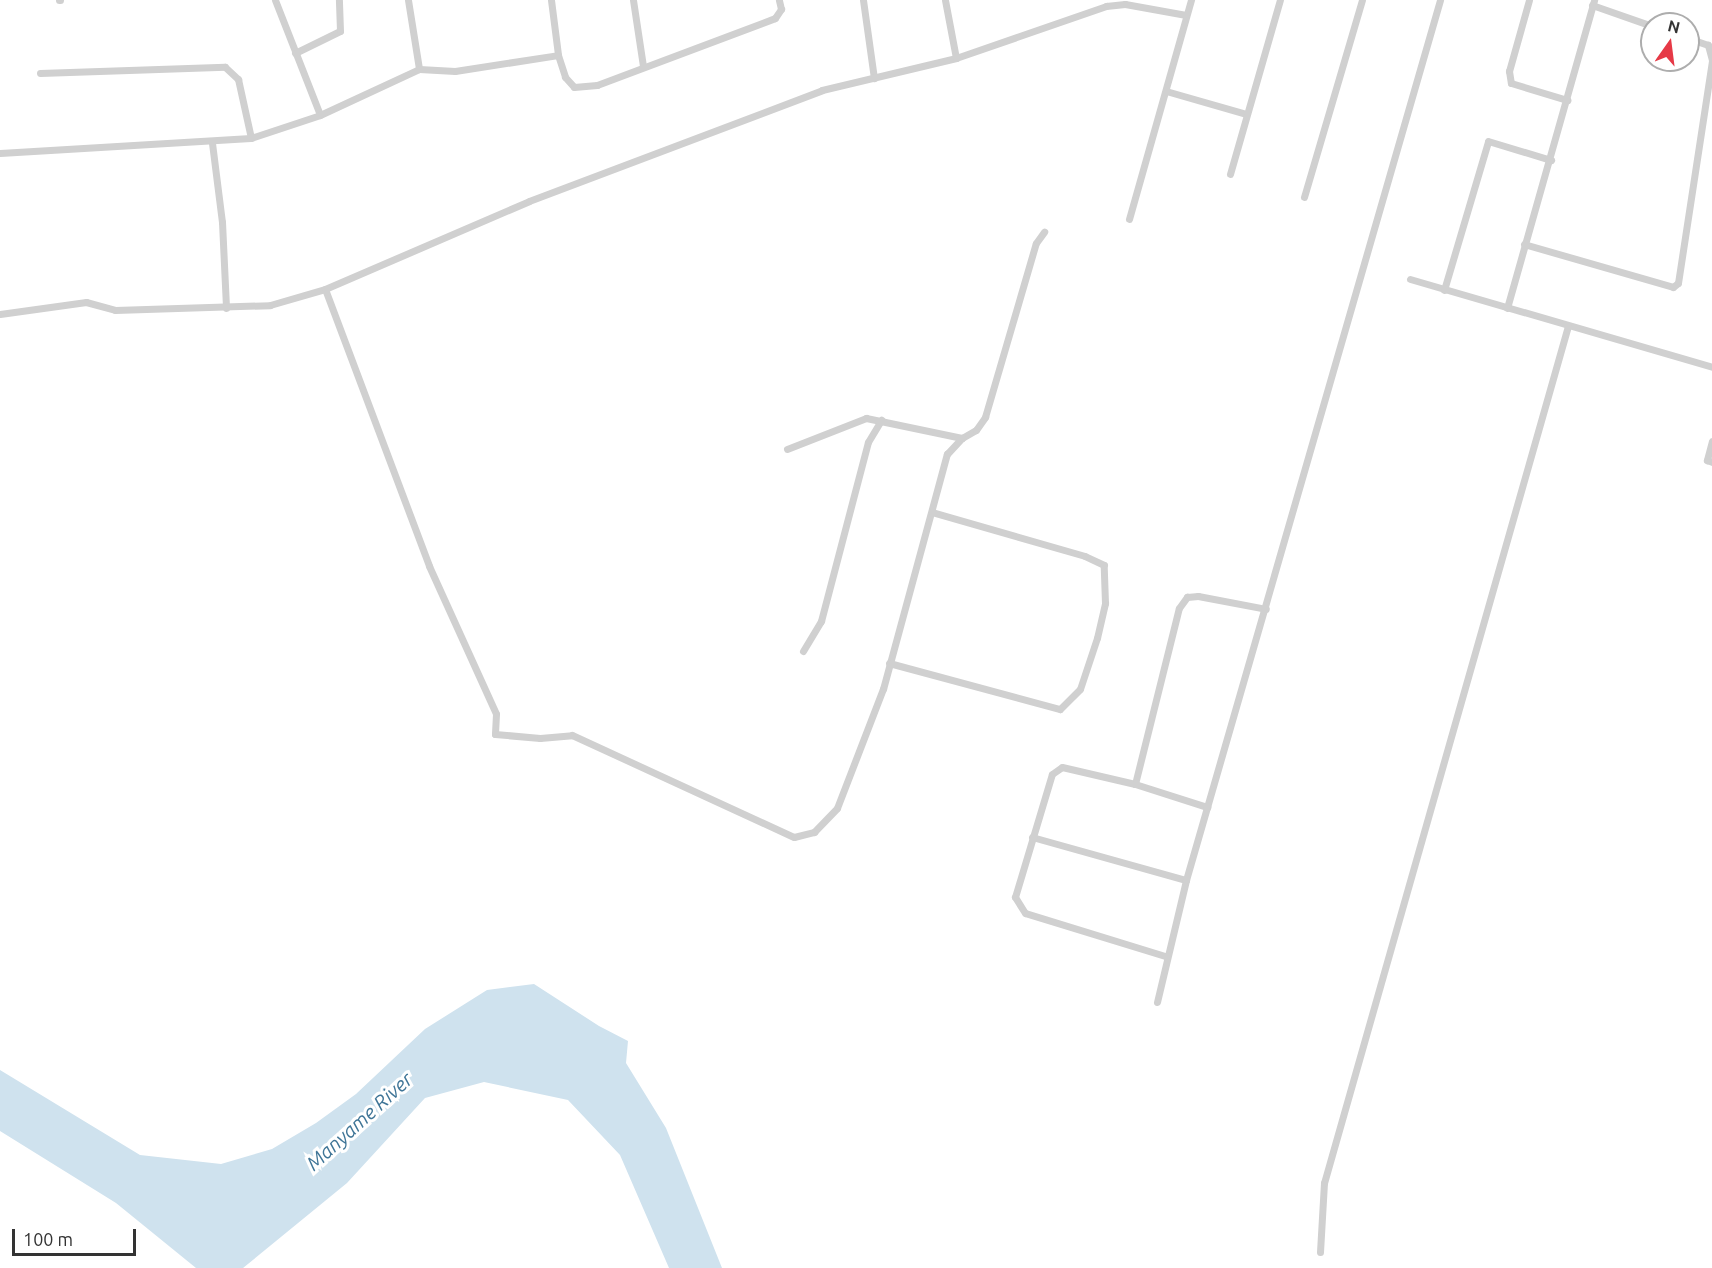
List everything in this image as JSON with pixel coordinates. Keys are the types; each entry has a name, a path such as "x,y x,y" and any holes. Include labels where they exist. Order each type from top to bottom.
{"street":[{"path":"274,0 320,115"},
{"path":"295,53 340,31 339,0"},
{"path":"408,0 419,69"},
{"path":"551,0 558,55 565,77 574,87 597,85 775,18 781,9 779,0"},
{"path":"633,0 643,66"},
{"path":"863,0 874,78"},
{"path":"945,0 956,58"},
{"path":"1129,219 1191,0"},
{"path":"1230,174 1280,0"},
{"path":"1304,197 1362,0"},
{"path":"1157,1002 1166,956 1186,880 1440,0"},
{"path":"1529,0 1509,71 1511,83 1567,100"},
{"path":"1507,308 1524,244 1551,160 1593,2 1640,21"},
{"path":"0,314 86,302 115,310 270,305 325,289 540,197 822,90 956,58 1107,3 1186,15"},
{"path":"1524,244 1672,287 1678,283 1712,60 1708,45 1700,42"},
{"path":"0,153 212,143 251,138 320,115 419,69 454,71 558,55"},
{"path":"40,73 225,67 237,79 251,138"},
{"path":"1166,91 1246,114"},
{"path":"1444,290 1488,141 1551,160"},
{"path":"212,143 222,222 226,308"},
{"path":"325,289 420,544 496,714 495,734 540,738 572,735 635,767 794,837 814,832 837,808 883,689 947,454 962,438 976,430 986,417 1036,243 1044,232"},
{"path":"1410,279 1568,327 1712,367"},
{"path":"1320,1252 1324,1183 1568,327"},
{"path":"787,449 860,418 881,420 962,438"},
{"path":"803,651 821,621 868,442 881,420"},
{"path":"1712,441 1707,460 1712,462"},
{"path":"889,663 1060,709 1080,689 1097,638 1105,603 1104,565 1085,556 932,512"},
{"path":"1136,784 1179,608 1187,597 1198,596 1266,609"},
{"path":"1166,956 1025,913 1015,897 1052,774 1062,767 1136,784 1207,807"},
{"path":"1032,837 1186,880"}],"water":[{"name":"Manyame River","path":"534,984 599,1026 628,1041 626,1063 666,1128 722,1268 669,1268 620,1155 568,1100 484,1082 425,1098 347,1183 243,1268 196,1268 116,1203 0,1131 0,1070 140,1155 221,1164 272,1149 316,1123 356,1094 425,1029 487,990"}]}
